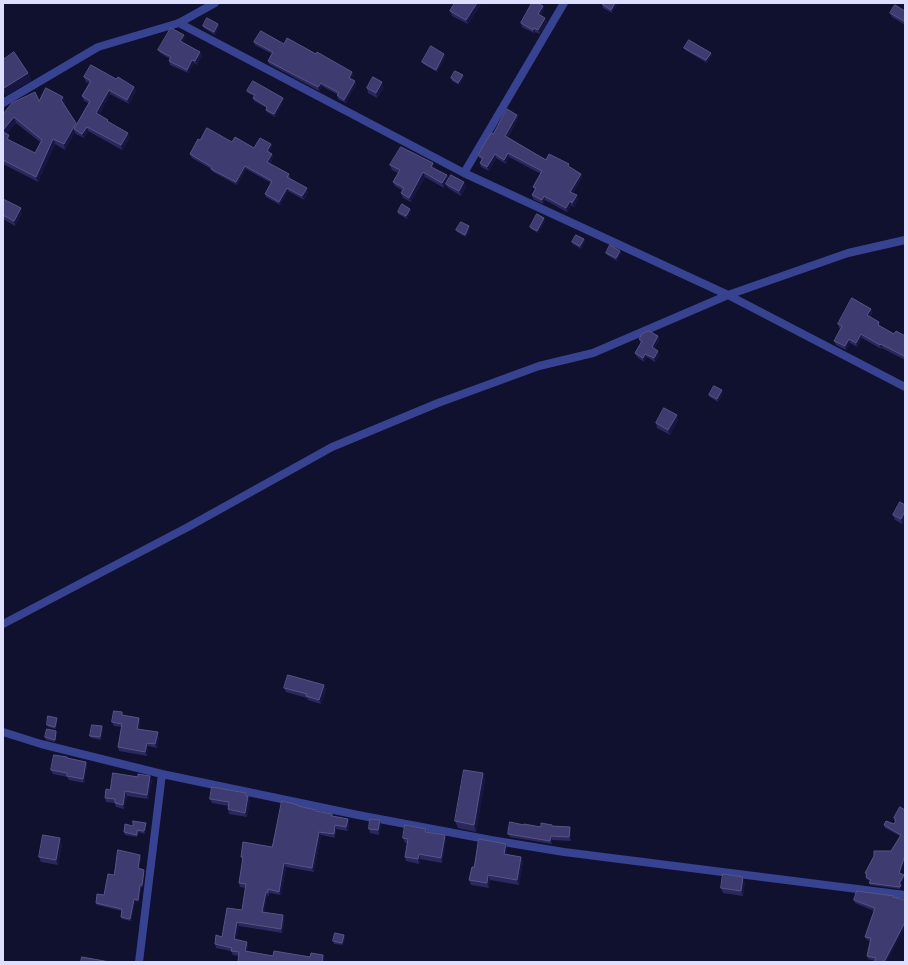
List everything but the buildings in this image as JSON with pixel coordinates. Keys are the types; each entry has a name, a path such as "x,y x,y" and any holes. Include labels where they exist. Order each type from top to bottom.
{"street":[{"path":"3,103 98,47 179,23 215,3"},
{"path":"464,173 564,3"},
{"path":"179,23 464,173 728,295 905,387"},
{"path":"3,624 188,527 332,447 438,403 539,366 593,353 728,295 848,253 905,240"},
{"path":"3,732 41,744 162,774 358,815 491,840 564,852 905,895"},
{"path":"139,962 162,774"}]}
